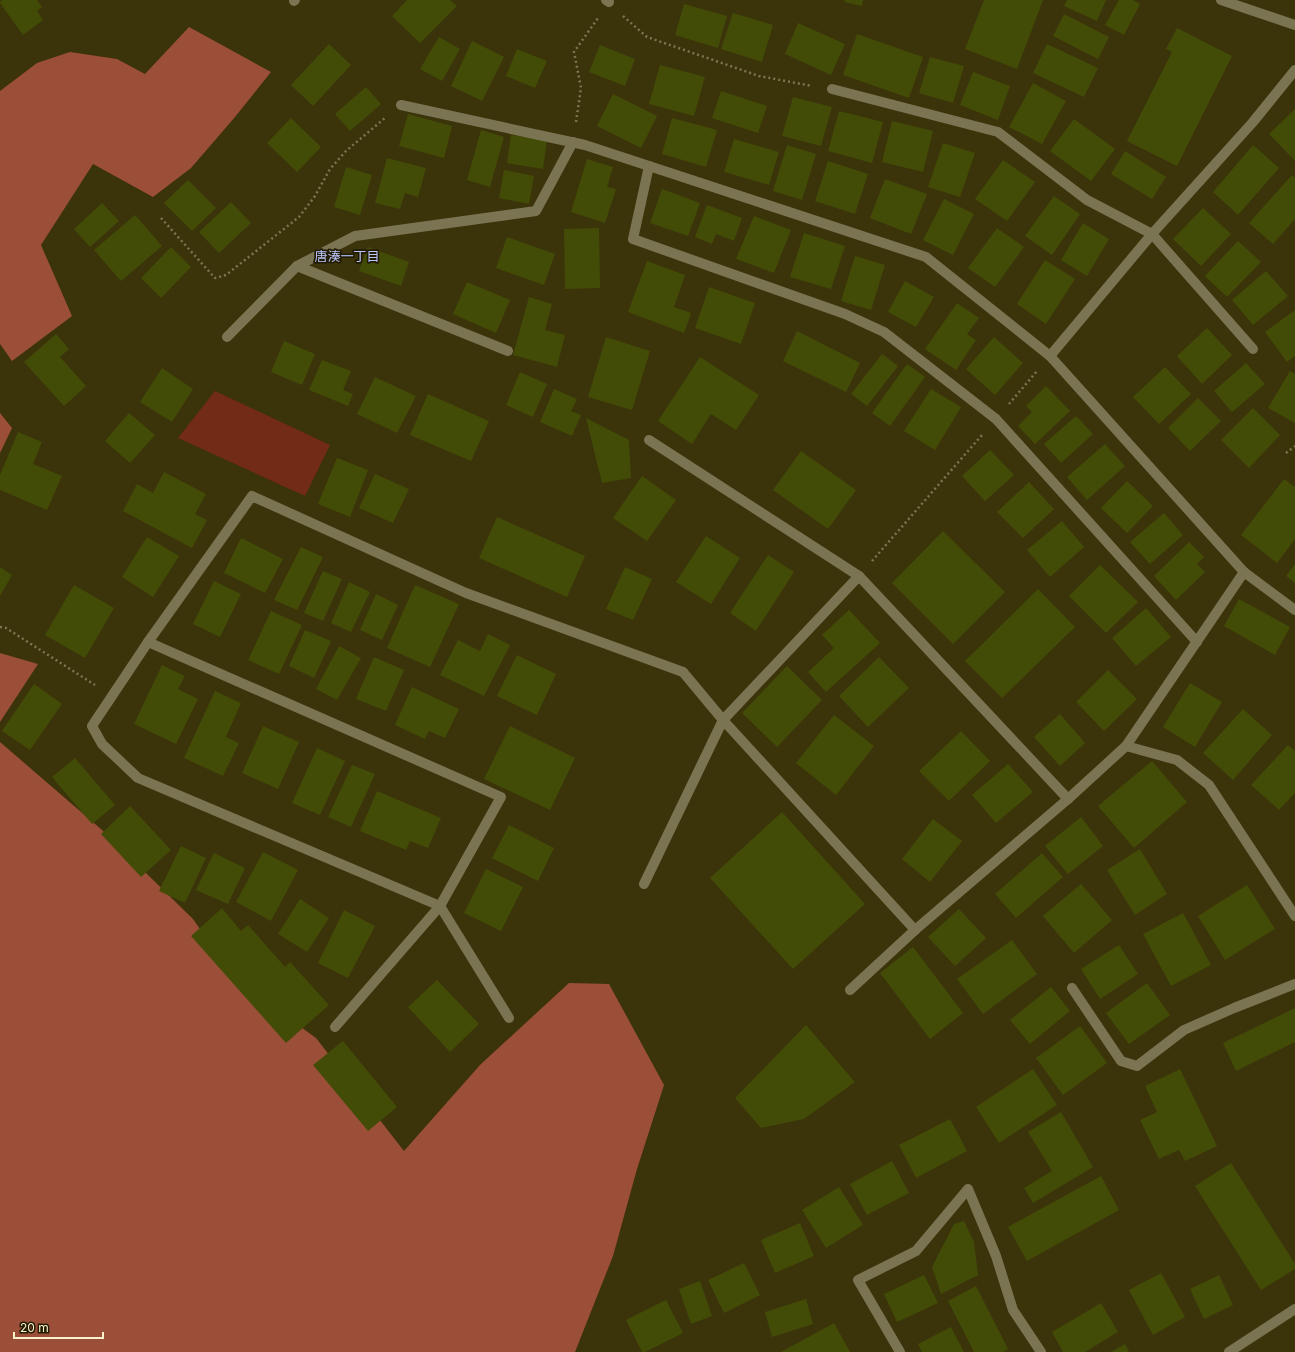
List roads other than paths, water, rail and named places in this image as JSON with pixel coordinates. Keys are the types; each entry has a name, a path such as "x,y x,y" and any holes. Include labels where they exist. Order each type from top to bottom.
{"street":[{"path":"1221,0 1295,25"},
{"path":"1050,356 1152,234 1253,122 1295,70"},
{"path":"832,89 998,132 1087,200 1152,234 1253,349"},
{"path":"401,105 585,145 926,257 1050,356 1244,572 1295,610"},
{"path":"226,338 297,266 355,236 536,211 573,142"},
{"path":"649,166 632,239 845,314 884,332 996,419 1197,642"},
{"path":"297,266 508,351"},
{"path":"649,440 859,576 1068,799"},
{"path":"509,1018 440,906 138,778 102,744 92,726 148,642 252,496 466,593 683,672 723,720 915,930"},
{"path":"850,990 915,930 1068,799 1126,746 1244,572"},
{"path":"644,884 723,720 859,576"},
{"path":"148,642 501,797 440,906 335,1027"},
{"path":"1126,746 1177,760 1209,785 1295,916"},
{"path":"1072,988 1121,1061 1137,1066 1184,1030 1295,984"},
{"path":"900,1352 858,1280 916,1250 968,1189 996,1256 1013,1310 1041,1352"},
{"path":"1229,1352 1295,1309"}],"district":[{"name":"唐湊一丁目","path":"347,256"}]}
